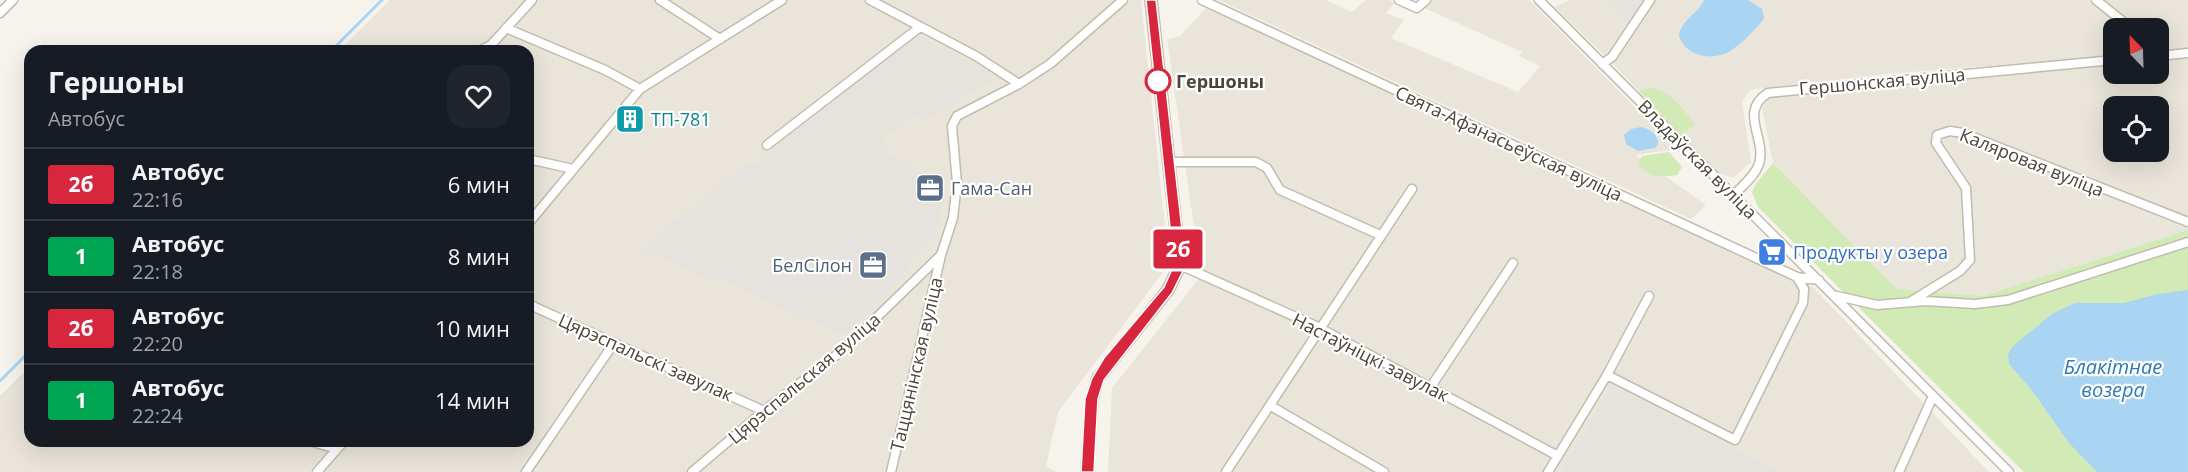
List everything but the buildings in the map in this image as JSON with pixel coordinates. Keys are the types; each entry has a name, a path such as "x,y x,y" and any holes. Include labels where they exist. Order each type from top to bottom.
{"street":[{"path":"0,13 13,0"},
{"path":"491,45 532,0"},
{"path":"660,0 720,39"},
{"path":"534,217 640,89 782,0"},
{"path":"870,0 976,56 1019,84 1050,64 1123,0"},
{"path":"1087,472 1092,399 1098,378 1168,290 1180,265 1151,0"},
{"name":"Свята-Афанасьеўская вуліца","path":"1202,0 1797,277 1819,280"},
{"path":"1399,0 1417,8 1426,0"},
{"name":"Владаўская вуліца","path":"1539,0 1735,194 2008,472"},
{"path":"1602,64 1612,57 1650,0"},
{"path":"2096,0 2119,18"},
{"path":"767,145 920,27"},
{"path":"506,28 605,70 640,89"},
{"path":"2169,55 2188,53"},
{"name":"Гершонская вуліца","path":"1735,194 1758,166 1760,151 1754,107 1758,99 1768,93 2103,61"},
{"name":"Цярэспальская вуліца","path":"692,472 764,411 843,350 941,255 953,218 957,183 952,126 957,116 1019,84"},
{"name":"Каляровая вуліца","path":"1910,302 1960,270 1970,260 1971,244 1966,188 1936,143 1937,135 1944,131 1957,131 2188,222"},
{"path":"534,160 573,169"},
{"path":"1167,162 1256,162 1267,168 1280,190 1380,235"},
{"path":"1226,472 1271,406 1318,327 1412,189"},
{"path":"1834,296 1877,305 1910,302 1975,304 2008,300 2188,242"},
{"name":"Таццянінская вуліца","path":"891,472 941,255"},
{"path":"1430,387 1513,263"},
{"name":"Настаўніцкі завулак","path":"1180,265 1318,327 1558,456"},
{"path":"1607,375 1735,440 1803,303 1804,290 1797,277"},
{"path":"1548,472 1607,375 1649,296"},
{"name":"Цярэспальскі завулак","path":"534,307 764,411"},
{"path":"526,472 614,343"},
{"path":"1899,472 1933,396"},
{"path":"1271,406 1384,472"},
{"path":"317,472 338,447"}],"shaded area":[{"path":"390,0 1141,0 1169,264 1058,412 1046,466 1056,472 0,472 0,396 24,372 24,447 534,447 534,45 345,45"},
{"path":"1218,0 1326,0 1352,12 1366,0 1388,0 1395,3 1386,13 1404,20 1391,38 1518,92 1540,66 1519,56 1522,52 1422,7 1431,0 1529,0 1676,149 1635,155 1706,205 1691,219"},
{"path":"1570,0 1600,0 1631,25 1609,56 1604,55 1554,7"},
{"path":"1600,0 1646,0 1631,25"},
{"path":"1655,0 2089,0 2113,18 2103,18 2103,57 1887,74 1750,90 1742,102 1751,162 1733,178 1718,173 1613,64"},
{"path":"2100,0 2188,0 2188,49 2169,51 2169,18 2127,18"},
{"path":"1206,8 1812,286 1989,472 1779,472 1612,385 1559,472 1108,472 1112,388 1201,276 1167,39 1180,36"},
{"path":"915,34 989,72 993,81 924,120 913,115 880,141 884,144 880,148 944,188 936,235 907,263 910,266 844,336 715,277 708,279 641,249 741,167 759,162"},
{"path":"2188,57 2188,230 1983,296 1897,289 1773,163 1762,108 1770,97 2103,65 2103,84 2169,84 2169,59"},
{"path":"1612,385 1741,452 1779,472 1559,472"}],"green space":[{"path":"1651,88 1670,97 1695,125 1681,135 1639,91"},
{"path":"1669,152 1682,167 1677,175 1650,174 1638,163 1642,156"},
{"path":"1773,163 1897,289 1983,296 2188,230 2188,472 2024,472 1758,207 1752,192"}],"water":[{"path":"1704,0 1748,0 1762,9 1764,18 1730,51 1716,56 1700,55 1687,48 1679,35 1684,24"},
{"path":"1641,127 1655,135 1658,144 1655,148 1638,151 1626,144 1624,135 1631,129"},
{"name":"Блакітнае возера","path":"2188,290 2188,472 2097,472 2069,443 2031,389 2009,364 2008,355 2012,347 2052,314 2075,303 2124,303 2158,294"}],"waterway":[{"path":"337,45 382,0"},
{"path":"0,381 24,357"}],"bus line":[{"name":"2б","path":"1087,472 1092,399 1098,378 1168,290 1180,265 1158,82 1151,0"}],"place":[{"name":"Гершоны","path":"1158,81"},
{"name":"ТП-781","path":"630,119"},
{"name":"Гама-Сан","path":"930,188"},
{"name":"Продукты у озера","path":"1772,252"},
{"name":"БелСілон","path":"873,265"}]}
